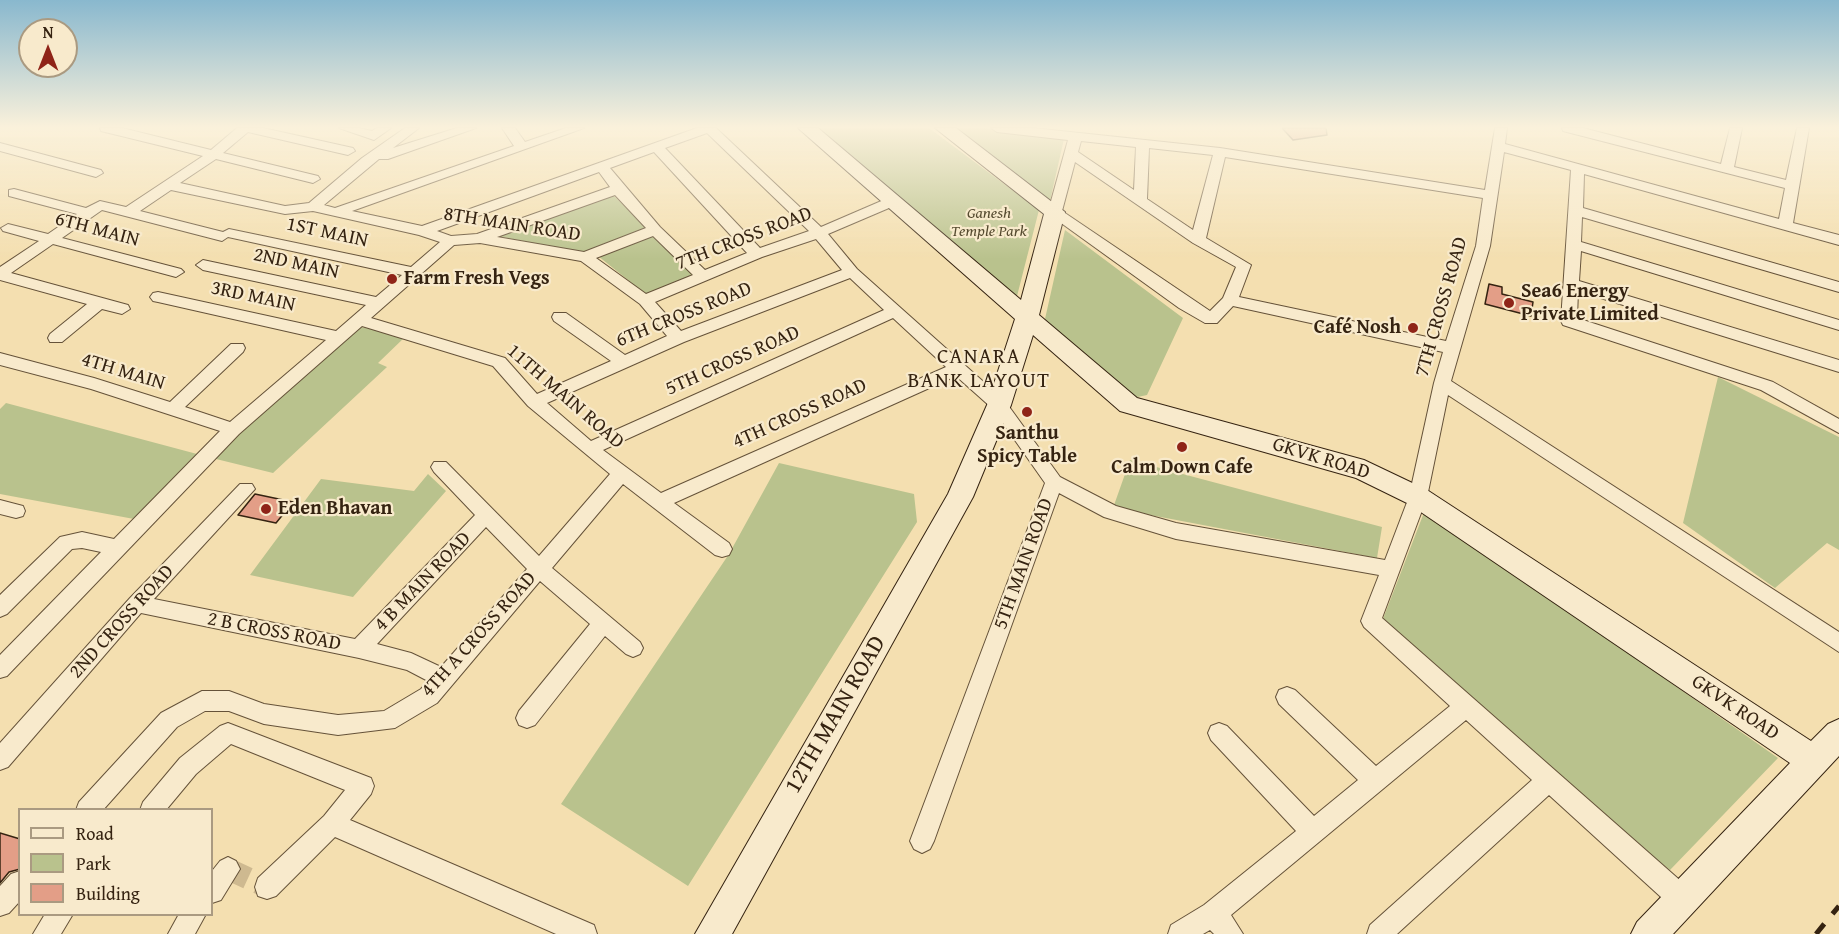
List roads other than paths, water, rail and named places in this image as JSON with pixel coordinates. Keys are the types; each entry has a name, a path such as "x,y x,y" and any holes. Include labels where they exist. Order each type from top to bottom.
{"main road":[{"name":"GKVK ROAD","path":"856,172 1129,405 1364,470 1418,497 1814,761"},
{"path":"1002,172 1055,212 1027,317"},
{"name":"12TH MAIN ROAD","path":"713,934 960,497 999,405 1027,317"},
{"path":"1649,934 1839,734"}],"street":[{"path":"91,172 96,173"},
{"path":"128,212 188,172"},
{"path":"280,172 313,179"},
{"path":"313,207 355,172"},
{"path":"335,212 451,172"},
{"path":"423,231 587,172"},
{"path":"606,172 618,189 655,230 703,276"},
{"path":"680,172 757,254"},
{"name":"5TH MAIN ROAD","path":"755,172 819,233 852,272 999,405 1054,482 922,841"},
{"path":"1066,172 1055,212 1185,304 1211,319 1230,300 1244,265 1198,240 1098,172"},
{"path":"1140,200 1142,172"},
{"path":"1198,240 1215,172"},
{"path":"1344,172 1492,195"},
{"name":"7TH CROSS ROAD","path":"1466,706 1371,621 1418,497 1442,383 1483,246 1495,172"},
{"path":"1578,172 1569,321 1767,386 1839,427"},
{"path":"1591,172 1839,240"},
{"path":"1740,172 1792,186"},
{"path":"1785,225 1795,172"},
{"name":"8TH MAIN ROAD","path":"169,185 285,210 313,207 423,231 450,242 480,238 585,257 645,300 678,338"},
{"path":"480,238 618,189"},
{"path":"14,193 88,213"},
{"name":"7TH CROSS ROAD","path":"645,300 757,254 819,233 891,202"},
{"name":"1ST MAIN","path":"88,213 100,205 225,235 416,273"},
{"path":"1575,210 1839,287"},
{"path":"0,274 88,213"},
{"name":"6TH MAIN","path":"8,228 176,272"},
{"path":"585,257 655,230"},
{"path":"0,669 233,429 450,242"},
{"path":"1573,244 1839,325"},
{"name":"2ND MAIN","path":"203,265 381,303"},
{"name":"6TH CROSS ROAD","path":"534,402 678,338 852,272"},
{"path":"0,274 122,309"},
{"path":"1571,284 1839,366"},
{"name":"3RD MAIN","path":"158,297 339,337"},
{"path":"1230,300 1452,348"},
{"path":"56,338 99,303"},
{"name":"5TH CROSS ROAD","path":"589,449 896,311"},
{"path":"560,317 623,362"},
{"name":"11TH MAIN ROAD","path":"360,320 499,362 534,402 589,449 662,501 722,549"},
{"path":"173,409 237,348"},
{"name":"4TH MAIN","path":"0,359 173,409 233,429"},
{"name":"4TH CROSS ROAD","path":"662,501 958,368"},
{"path":"1442,383 1839,643"},
{"path":"440,467 538,568 633,648"},
{"name":"4TH A CROSS ROAD","path":"89,808 170,720 202,701 229,701 264,714 338,725 387,721 429,696 622,473"},
{"path":"1054,482 1111,512 1176,531 1391,569"},
{"name":"2ND CROSS ROAD","path":"0,759 137,604 246,489"},
{"name":"4 B MAIN ROAD","path":"358,649 487,514"},
{"path":"0,608 67,542 82,540 117,548"},
{"name":"2 B CROSS ROAD","path":"137,604 358,649 411,662 445,678"},
{"path":"527,718 603,623"},
{"path":"1287,697 1376,781"},
{"path":"1180,934 1214,914 1466,706 1682,898"},
{"path":"153,808 188,766 228,734 363,786 332,824 267,887"},
{"path":"1219,734 1313,832"},
{"path":"1378,934 1549,780"},
{"path":"332,824 585,934"},
{"path":"213,890 228,869"},
{"path":"0,904 18,885"},
{"path":"1214,914 1231,934"},
{"path":"45,934 60,916"},
{"path":"180,934 193,916"}],"tunnel":[{"path":"228,869 267,887"}],"railway":[{"path":"1816,934 1839,906"}],"place":[{"name":"Farm Fresh Vegs","path":"392,279"},
{"name":"Sea6 Energy Private Limited","path":"1509,303"},
{"name":"Café Nosh","path":"1413,328"},
{"name":"Santhu Spicy Table","path":"1027,412"},
{"name":"Calm Down Cafe","path":"1182,447"},
{"name":"Eden Bhavan","path":"266,509"}],"district":[{"name":"CANARA BANK LAYOUT","path":"979,370"}],"park label":[{"name":"Ganesh Temple Park","path":"989,223"}]}
